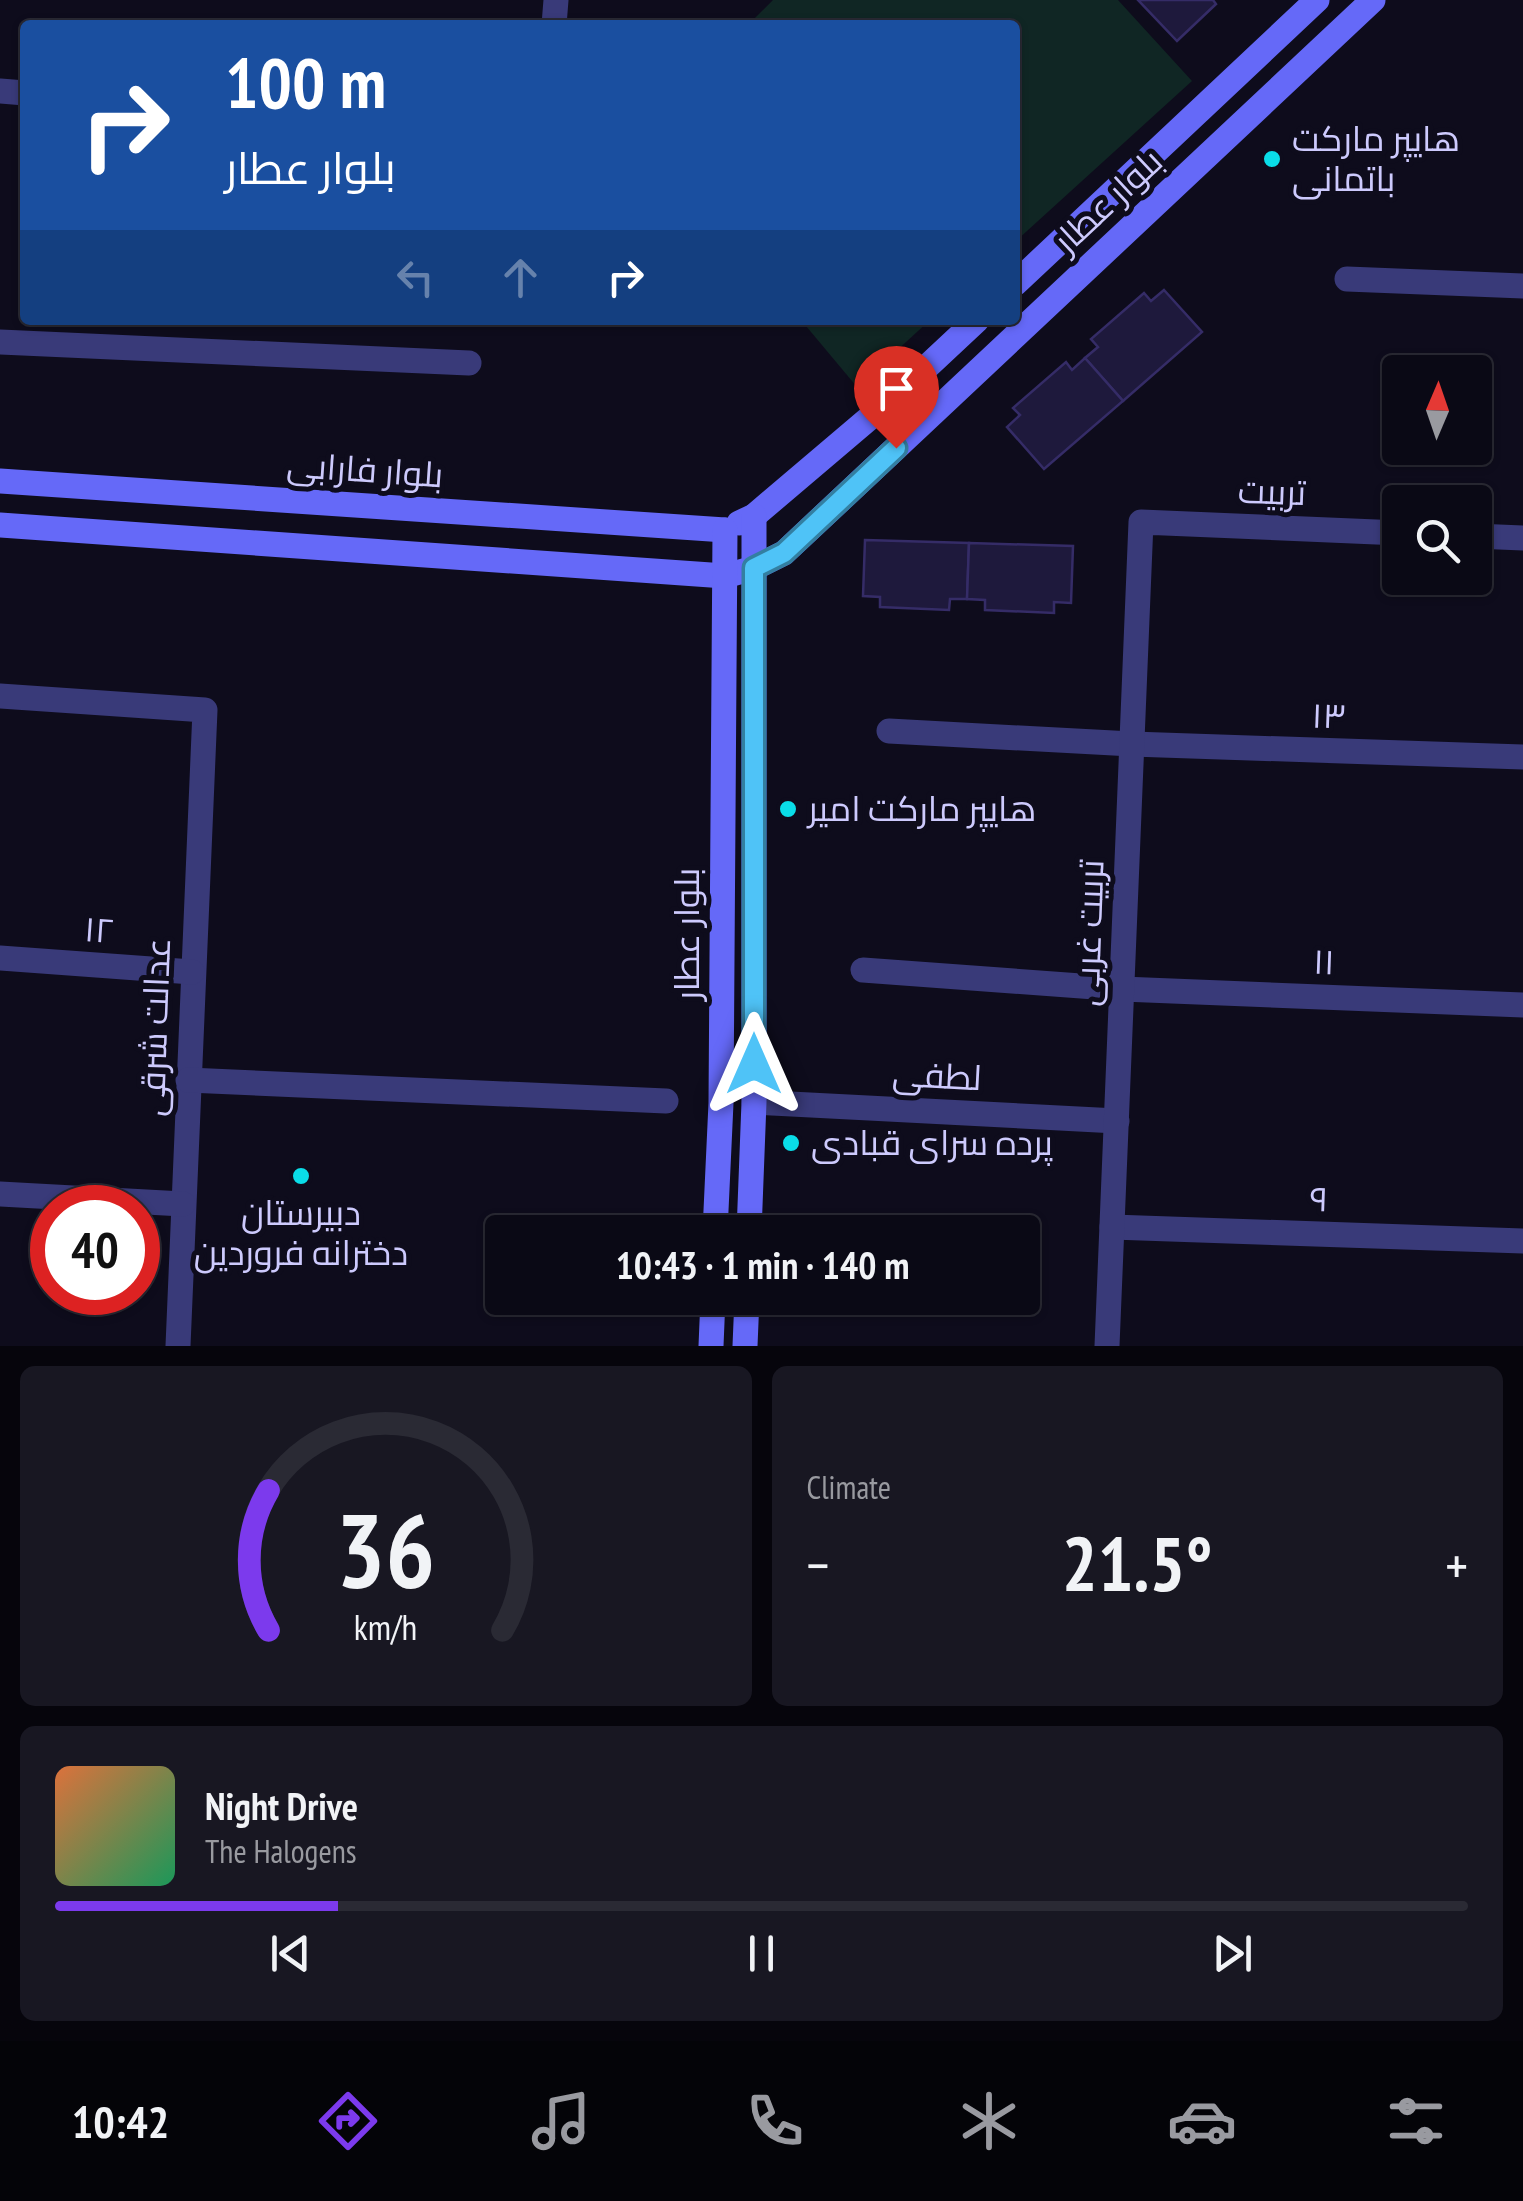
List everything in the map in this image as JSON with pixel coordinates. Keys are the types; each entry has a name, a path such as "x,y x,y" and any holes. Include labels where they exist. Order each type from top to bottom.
{"street":[{"name":"بلوار عطار","path":"1020,279 1317,0"},
{"name":"بلوار عطار","path":"725,576 754,568 784,553 1373,0"},
{"path":"1347,279 1523,286"},
{"path":"726,530 754,516 900,392 972,325"},
{"path":"0,342 469,363"},
{"name":"بلوار فارابی","path":"0,481 726,530"},
{"name":"بلوار عطار","path":"750,1215 754,1102 754,516"},
{"name":"تربیت","path":"1141,522 1382,531"},
{"name":"تربیت غربی","path":"1107,1346 1141,522"},
{"path":"0,524 725,576"},
{"name":"بلوار عطار","path":"717,1215 726,530"},
{"path":"1492,537 1523,538"},
{"name":"عدالت شرقی","path":"0,696 205,710 178,1346"},
{"name":"۱۳","path":"889,731 1523,758"},
{"name":"۱۲","path":"0,958 192,972"},
{"name":"۱۱","path":"863,970 1122,988 1523,1004"},
{"path":"188,1080 666,1101"},
{"name":"لطفی","path":"754,1102 1116,1120"},
{"path":"0,1194 183,1204"},
{"name":"۹","path":"1112,1227 1523,1241"},
{"path":"711,1346 712,1315"},
{"path":"745,1346 746,1315"}],"green space":[{"path":"773,0 1118,0 1192,81 1020,237 1020,20 753,20"},
{"path":"805,325 925,325 857,387"}],"building":[{"path":"1138,0 1213,0 1216,4 1177,41"},
{"path":"1164,290 1202,332 1123,401 1085,358 1098,347 1091,339 1144,293 1151,301"},
{"path":"1085,358 1123,401 1044,469 1007,427 1020,415 1013,408 1066,362 1072,370"},
{"path":"865,540 969,543 967,599 950,599 949,610 880,607 880,597 863,596"},
{"path":"969,543 1073,546 1071,603 1054,602 1054,613 985,610 985,600 967,599"}],"place":[{"name":"هایپر مارکت باتمانی","path":"1272,159"},
{"name":"هایپر مارکت امیر","path":"788,809"},
{"name":"پرده سرای قبادی","path":"791,1143"},
{"name":"دبیرستان دخترانه فروردین","path":"301,1176"}],"route":[{"path":"754,1064 754,568 784,553 896,448"}]}
